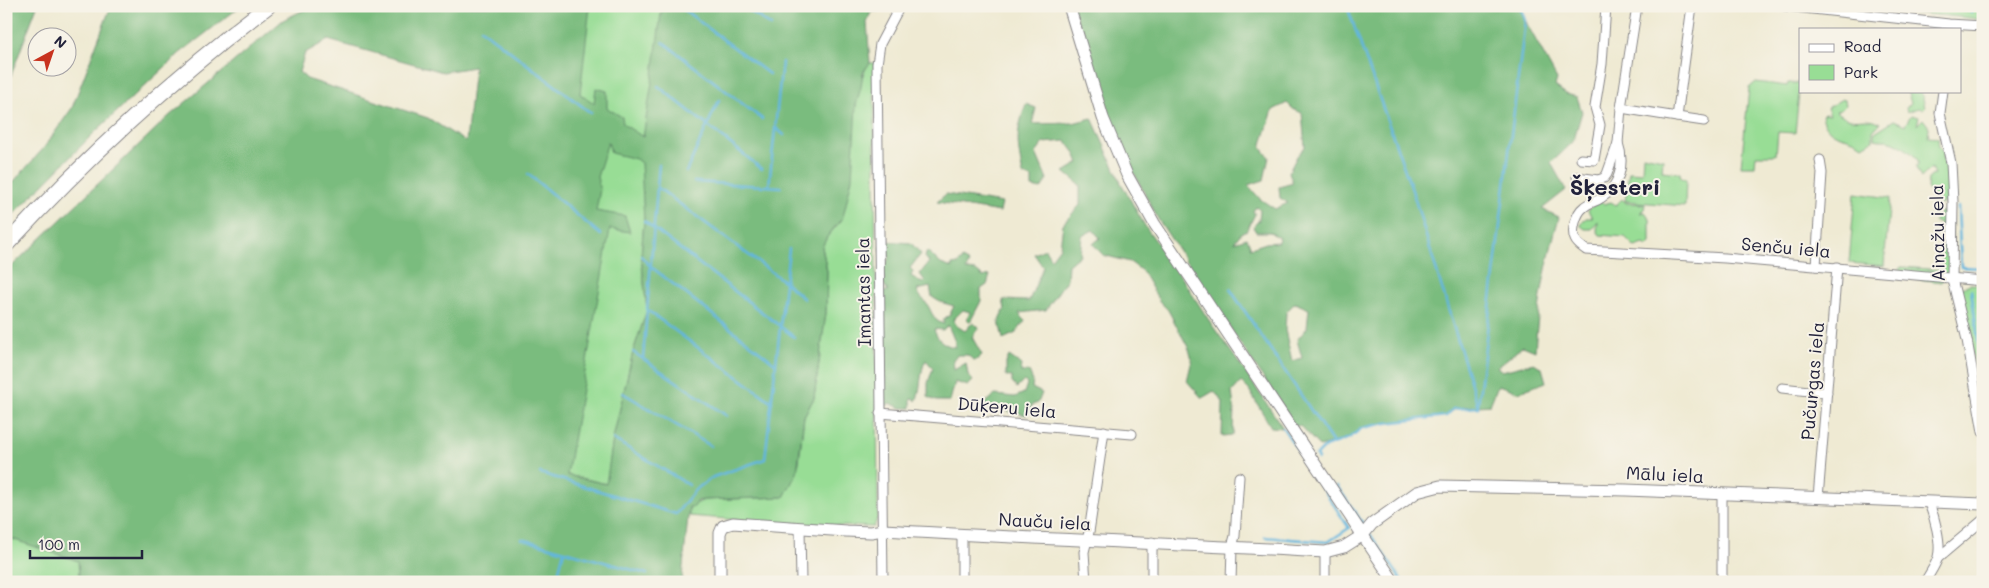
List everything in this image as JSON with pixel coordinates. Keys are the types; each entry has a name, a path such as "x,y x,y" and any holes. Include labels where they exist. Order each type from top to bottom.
{"highway":[{"path":"6,245 120,130 231,34 268,6"}],"street":[{"name":"Imantas iela","path":"883,582 877,64 880,44 900,6"},
{"path":"1069,6 1097,102 1127,175 1170,250 1394,582"},
{"path":"1581,159 1594,160 1600,125 1595,107 1602,64 1606,6"},
{"path":"1578,177 1598,180 1608,174 1618,144 1621,108 1636,6"},
{"path":"1677,117 1692,6"},
{"path":"1784,6 1836,9 1949,26 1983,26"},
{"name":"Ainažu iela","path":"1943,92 1940,113 1951,164 1953,202 1952,279 1967,340 1983,432"},
{"path":"1621,108 1704,121"},
{"name":"Senču iela","path":"1618,144 1622,156 1617,183 1600,200 1584,206 1576,219 1574,236 1576,242 1586,250 1724,258 1983,281"},
{"path":"1816,266 1822,173 1820,160"},
{"name":"Pučurgas iela","path":"1818,498 1837,268"},
{"path":"1782,388 1827,393"},
{"name":"Dūķeru iela","path":"880,413 1132,434"},
{"path":"1086,582 1084,552 1104,431"},
{"path":"1231,582 1238,477"},
{"name":"Mālu iela","path":"1362,535 1372,524 1417,492 1440,486 1626,490 1983,504"},
{"path":"1722,494 1722,582"},
{"path":"1925,582 1938,557 1939,544 1934,516 1929,503"},
{"path":"1938,557 1983,520"},
{"name":"Nauču iela","path":"720,582 720,533 723,526 733,523 871,532 883,530 1325,552 1344,547 1362,535"},
{"path":"800,528 800,582"},
{"path":"962,535 962,582"},
{"path":"1152,542 1152,582"},
{"path":"1324,582 1325,552"}],"green space":[{"path":"6,6 37,6 10,78 6,82"},
{"path":"111,6 241,6 180,53 94,133 6,222 6,190 43,149 72,108"},
{"path":"312,6 590,6 580,94 594,103 596,88 607,91 607,108 622,117 623,124 643,137 662,6 882,6 882,10 871,12 867,22 870,63 863,72 856,105 852,178 843,217 827,237 822,247 827,271 826,313 814,398 804,416 797,473 784,497 704,500 698,501 694,507 689,507 683,582 77,582 79,574 78,561 6,537 6,274 12,266 168,117 283,20","holes":["328,40 443,72 474,67 466,142 428,118 307,79 299,72 305,53","608,142 611,153 636,159 641,163 644,221 641,256 647,310 633,352 613,439 606,484 567,475 610,229 630,232 625,216 596,211 600,189 597,177"]},
{"path":"483,6 667,6 649,138 641,136 644,221 641,256 647,310 633,352 613,439 607,484 541,469"},
{"path":"1073,6 1519,6 1557,79 1555,86 1566,94 1577,97 1582,112 1573,142 1551,163 1566,190 1542,209 1559,217 1543,283 1535,351 1523,346 1497,367 1502,371 1534,363 1542,368 1546,382 1519,392 1498,385 1490,405 1461,408 1446,416 1386,423 1362,428 1349,438 1320,447 1300,426 1295,426 1158,219 1104,115","holes":["1287,103 1293,109 1302,113 1305,147 1297,156 1289,172 1293,183 1279,187 1280,198 1288,203 1275,209 1260,199 1248,185 1264,180 1269,157 1261,147 1273,110","1256,207 1260,210 1259,220 1253,227 1256,232 1270,232 1279,238 1278,242 1266,243 1251,248 1247,238 1234,242 1242,232 1247,230 1255,214 1253,211","1295,303 1309,309 1307,328 1297,340 1302,358 1292,361 1285,330 1286,312"]},
{"path":"1840,6 1983,6 1983,20 1970,18"},
{"path":"870,63 874,63 878,516 874,527 801,525 689,516 689,507 704,500 784,497 799,463 804,416 814,398 826,313 827,271 822,247 827,237 839,223 856,105 862,77"},
{"path":"1756,82 1787,86 1788,83 1799,83 1795,133 1778,132 1776,155 1756,155 1755,166 1741,166 1749,88"},
{"path":"1907,92 1920,92 1925,107 1907,112 1906,108 1911,103"},
{"path":"1842,99 1845,100 1846,105 1841,110 1836,111 1843,116 1854,119 1873,120 1880,123 1873,131 1873,140 1863,146 1834,133 1825,124 1822,116 1824,114 1830,115 1827,108"},
{"path":"1026,104 1036,108 1032,124 1073,123 1092,118 1121,183 1145,226 1283,428 1271,427 1249,390 1241,382 1232,392 1234,407 1233,435 1222,436 1223,402 1214,391 1202,398 1187,381 1192,360 1189,349 1168,310 1160,302 1142,271 1130,262 1103,255 1093,244 1100,238 1093,230 1082,236 1080,255 1068,265 1067,279 1046,310 1019,313 1025,321 1016,333 1003,339 999,321 1005,309 1003,300 1029,301 1043,267 1034,254 1045,249 1051,259 1060,247 1063,224 1080,205 1080,185 1064,172 1079,163 1075,153 1066,141 1044,143 1036,153 1047,179 1041,189 1032,187 1032,178 1023,175 1018,139"},
{"path":"1911,115 1919,117 1917,125 1923,119 1929,127 1928,137 1938,138 1939,147 1944,154 1942,157 1948,168 1953,269 1941,282 1894,276 1901,267 1942,270 1940,224 1934,221 1940,212 1948,212 1946,201 1940,205 1927,188 1928,179 1934,174 1931,168 1921,178 1916,168 1918,164 1917,158 1910,152 1889,140 1875,139 1875,132 1894,120 1905,125"},
{"path":"1643,155 1663,159 1662,171 1680,173 1681,178 1686,179 1685,206 1625,201 1629,172 1642,173"},
{"path":"1855,193 1890,198 1884,266 1849,263"},
{"path":"946,194 1002,203 1000,212 937,202"},
{"path":"1622,199 1626,203 1645,204 1644,209 1640,213 1645,212 1650,219 1650,243 1647,246 1644,244 1635,247 1625,237 1600,235 1597,231 1598,221 1592,229 1585,229 1580,225 1586,218 1592,218 1588,210 1593,205 1611,202 1616,205"},
{"path":"885,241 911,243 921,254 910,268 913,271 911,276 922,283 925,281 920,274 929,262 925,257 927,251 941,264 952,268 952,265 958,264 962,259 969,263 966,270 976,271 983,277 990,275 987,285 981,289 981,301 970,322 967,319 970,312 963,310 953,320 957,326 965,331 972,323 979,327 972,337 982,355 975,361 967,355 958,355 953,359 954,370 966,363 968,375 973,381 968,386 955,382 950,401 936,401 928,397 928,383 933,368 926,360 922,370 918,396 916,401 914,398 911,399 911,408 901,408 890,403 883,408 881,385 886,379 881,374 881,369 885,365 881,360 881,318 885,313 882,308 882,292 888,291 883,283 885,278 881,271 890,257 881,251","holes":["930,287 932,297 940,302 954,306 949,316 943,321 944,324 937,321 917,290","948,325 955,342 955,347 941,341 935,333 934,329 943,330"]},
{"path":"1970,284 1983,285 1983,414 1961,288"},
{"path":"1009,356 1022,365 1021,372 1029,372 1033,381 1032,388 1042,393 1038,403 1032,405 1027,415 985,407 984,404 995,395 1015,397 1024,393 1027,384 1024,381 1017,388 1012,383 1012,377 1006,376 1006,363"},
{"path":"6,537 79,561 77,582 6,582"}],"waterway":[{"path":"679,6 769,74"},
{"path":"743,6 771,26"},
{"path":"1347,6 1413,193 1478,407"},
{"path":"1478,405 1525,21 1520,6"},
{"path":"1971,13 1973,6"},
{"path":"481,29 591,113"},
{"path":"663,42 762,119"},
{"path":"769,186 782,62"},
{"path":"658,86 762,169"},
{"path":"686,172 719,100"},
{"path":"776,128 784,135"},
{"path":"643,359 659,164"},
{"path":"528,174 601,235"},
{"path":"694,182 781,187"},
{"path":"657,187 785,282 804,299"},
{"path":"1958,207 1961,267 1983,268"},
{"path":"644,221 794,337"},
{"path":"540,473 676,514 695,490 713,477 765,459 789,249"},
{"path":"641,256 650,266 776,364"},
{"path":"1230,289 1333,443"},
{"path":"1971,290 1983,374"},
{"path":"647,310 772,402"},
{"path":"633,352 727,416"},
{"path":"623,393 711,446"},
{"path":"1318,459 1316,456 1325,447 1349,438 1362,428 1386,423 1446,416 1453,409 1478,407"},
{"path":"1265,537 1328,542 1349,528 1283,428"},
{"path":"613,439 689,485"},
{"path":"1337,486 1364,525"},
{"path":"1370,534 1403,582"},
{"path":"522,539 647,574"},
{"path":"556,582 564,551"}],"district":[{"name":"Šķesteri","path":"1615,186"}]}
